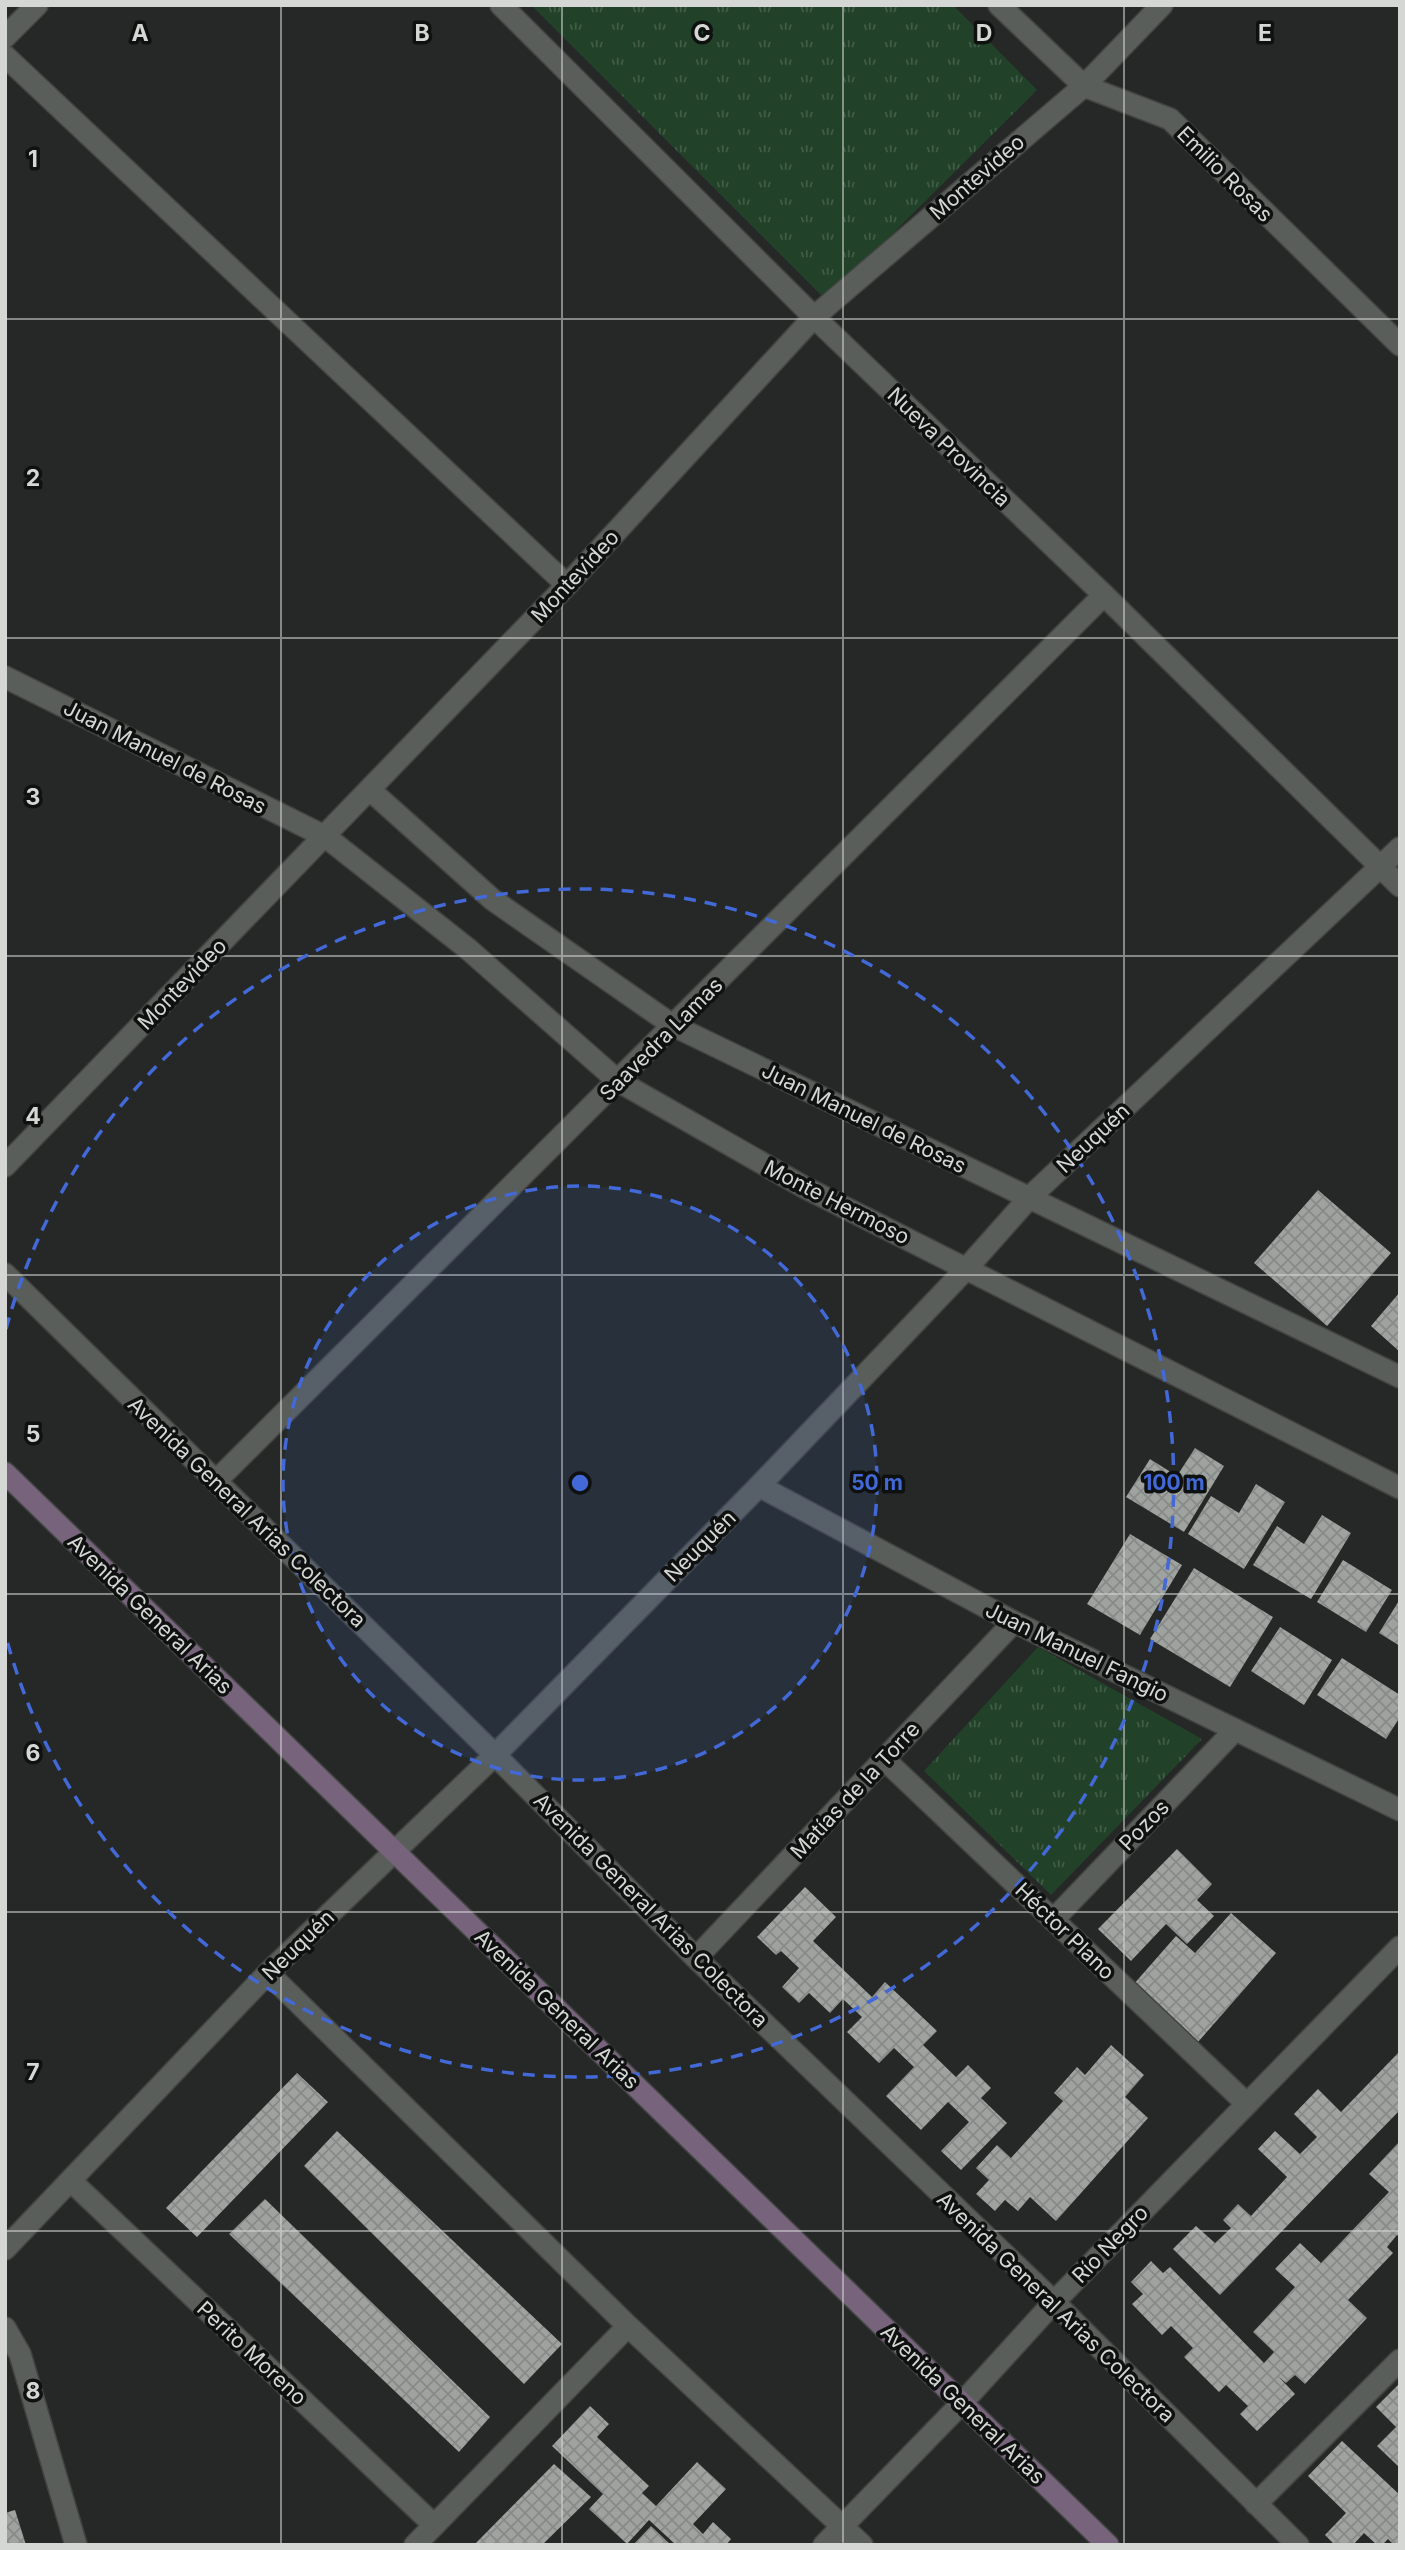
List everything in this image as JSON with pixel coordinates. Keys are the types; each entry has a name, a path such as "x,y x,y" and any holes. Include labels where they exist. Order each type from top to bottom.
{"main road":[{"name":"Avenida General Arias","path":"5,1473 1108,2545"}],"street":[{"path":"5,37 37,5"},
{"name":"Nueva Provincia","path":"501,5 814,317 1104,595 1400,886"},
{"name":"Emilio Rosas","path":"999,5 1084,86 1170,119 1400,345"},
{"name":"Montevideo","path":"5,1166 567,585 814,317 1084,86 1162,5"},
{"path":"5,56 567,585"},
{"name":"Saavedra Lamas","path":"215,1481 674,1027 1104,595"},
{"name":"Juan Manuel de Rosas","path":"5,677 326,837"},
{"name":"Juan Manuel de Rosas","path":"370,790 493,900 674,1027 1400,1377"},
{"name":"Monte Hermoso","path":"326,837 468,949 618,1081 804,1187 1400,1488"},
{"name":"Neuquén","path":"5,2249 268,1973 495,1755 759,1486 967,1268 1030,1197 1400,848"},
{"name":"Avenida General Arias Colectora","path":"5,1274 495,1755 696,1958 1054,2302 1297,2545"},
{"name":"Juan Manuel Fangio","path":"759,1486 1014,1622 1400,1810"},
{"name":"Matías de la Torre","path":"696,1958 1014,1622"},
{"name":"Pozos","path":"1053,1920 1235,1730"},
{"name":"Héctor Plano","path":"884,1759 1247,2104"},
{"name":"Río Negro","path":"824,2545 962,2403 1054,2302 1400,1947"},
{"path":"268,1973 628,2326 862,2545"},
{"name":"Perito Moreno","path":"71,2181 434,2525"},
{"path":"415,2545 628,2326"},
{"path":"5,2328 20,2354 76,2545"},
{"path":"1256,2504 1400,2360"}],"green space":[{"path":"531,5 953,5 1037,90 826,300"},
{"path":"1038,1647 1202,1739 1051,1895 924,1771"}],"building":[{"path":"1318,1190 1391,1253 1327,1326 1254,1263"},
{"path":"1400,1292 1400,1352 1371,1326"},
{"path":"1195,1448 1224,1466 1184,1532 1126,1497 1150,1459 1177,1476"},
{"path":"1256,1484 1285,1502 1244,1569 1188,1534 1211,1496 1239,1513"},
{"path":"1322,1515 1351,1533 1311,1599 1253,1565 1277,1526 1304,1544"},
{"path":"1130,1534 1182,1565 1140,1635 1087,1604"},
{"path":"1343,1560 1392,1590 1366,1632 1317,1602"},
{"path":"1194,1568 1273,1617 1230,1687 1150,1639"},
{"path":"1400,1599 1400,1646 1379,1633"},
{"path":"1280,1627 1332,1660 1304,1705 1251,1671"},
{"path":"1342,1658 1400,1695 1400,1717 1386,1739 1317,1695"},
{"path":"1177,1849 1212,1884 1197,1900 1214,1916 1187,1944 1166,1924 1131,1961 1098,1929"},
{"path":"805,1887 836,1917 813,1941 872,1997 885,1982 937,2031 923,2045 956,2077 968,2065 991,2088 981,2098 1007,2123 961,2170 941,2151 969,2122 948,2102 921,2130 886,2096 914,2067 894,2048 879,2063 847,2032 862,2017 843,1999 830,2013 809,1993 799,2003 782,1987 799,1968 781,1951 776,1955 757,1937"},
{"path":"1231,1913 1276,1953 1198,2042 1133,1985 1176,1936 1195,1953"},
{"path":"1111,2045 1144,2075 1125,2097 1148,2118 1056,2221 1030,2197 1018,2211 1005,2200 995,2211 976,2194 989,2180 976,2168 997,2145 1011,2158 1063,2101 1054,2093 1077,2067 1085,2075"},
{"path":"1400,2051 1400,2110 1220,2295 1173,2249 1196,2226 1215,2243 1231,2228 1223,2220 1238,2204 1251,2216 1287,2177 1258,2149 1275,2131 1300,2154 1317,2137 1294,2114 1318,2089 1341,2112"},
{"path":"297,2073 328,2102 197,2237 166,2208"},
{"path":"337,2131 562,2344 524,2384 304,2166"},
{"path":"1400,2141 1400,2237 1397,2235 1387,2247 1393,2253 1348,2300 1367,2318 1305,2384 1295,2375 1286,2383 1278,2376 1295,2394 1257,2431 1240,2414 1248,2406 1226,2385 1219,2392 1184,2357 1193,2348 1171,2326 1162,2335 1132,2304 1143,2294 1131,2282 1151,2261 1163,2273 1170,2267 1264,2363 1274,2352 1253,2332 1295,2287 1275,2269 1300,2243 1321,2263 1389,2192 1369,2174"},
{"path":"265,2199 490,2417 459,2452 229,2234"},
{"path":"1400,2383 1400,2468 1377,2446 1396,2427 1376,2407"},
{"path":"590,2406 609,2424 597,2437 649,2486 642,2493 656,2506 697,2462 726,2489 693,2524 703,2534 713,2522 731,2539 726,2545 676,2545 649,2520 627,2544 589,2509 603,2494 552,2446"},
{"path":"1342,2441 1400,2495 1400,2545 1394,2545 1388,2539 1382,2545 1377,2545 1364,2533 1353,2545 1335,2545 1325,2535 1346,2513 1308,2476"},
{"path":"554,2464 591,2497 542,2545 474,2545"},
{"path":"15,2510 26,2545 5,2545 5,2513"},
{"path":"651,2526 671,2545 633,2545"}]}
